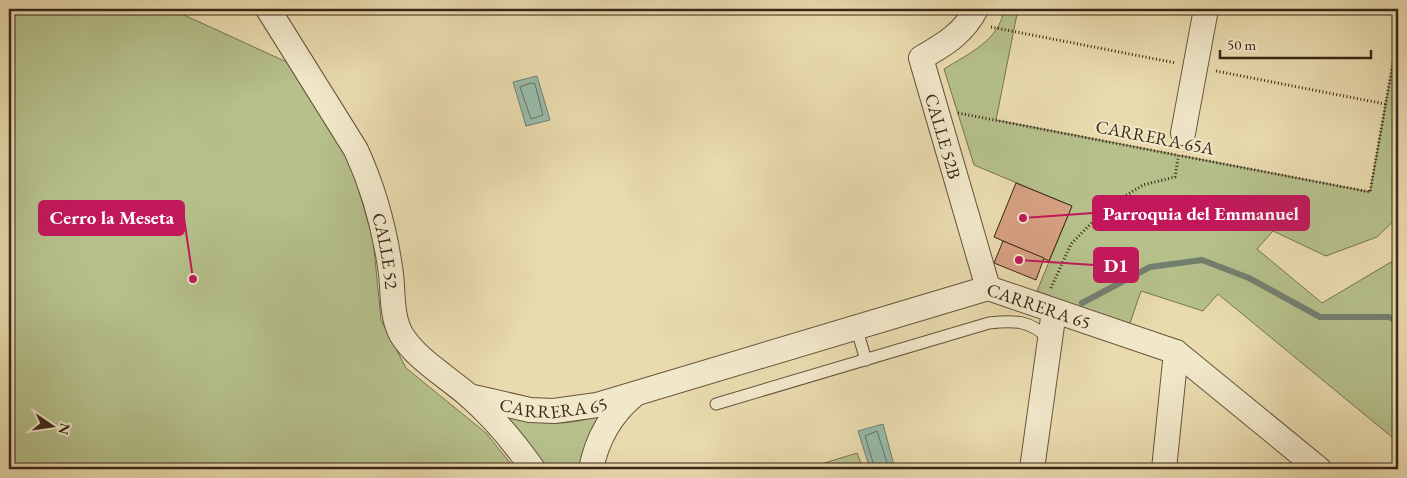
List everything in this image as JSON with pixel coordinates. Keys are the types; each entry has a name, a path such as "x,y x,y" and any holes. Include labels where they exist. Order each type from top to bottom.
{"street":[{"name":"CALLE 52","path":"268,9 356,150 367,174 376,200 389,258 393,303 400,332 411,348 469,396 492,418 533,469"},
{"name":"CALLE 52B","path":"976,9 969,23 953,38 921,58 988,288"},
{"path":"1181,144 1206,9"},
{"name":"CARRERA 65","path":"469,396 530,410 554,411 597,405 988,288 1176,352 1312,466"},
{"path":"1032,469 1050,341 1049,309"},
{"path":"1164,469 1176,352"},
{"name":"CARRERA 65","path":"591,469 594,452 606,426 616,410 637,392"}],"lane":[{"path":"716,404 989,323 1013,320 1026,323 1039,330 1050,341"},
{"path":"856,327 866,360"}],"path":[{"path":"1387,9 1398,11"},
{"name":"CARRERA 65A","path":"936,109 1181,144 1370,192 1398,34"},
{"path":"1049,309 1071,244 1107,207 1143,185 1175,177 1181,144"}],"green space":[{"path":"9,9 171,9 291,64 351,164 373,239 381,320 406,368 486,433 515,469 9,469"},
{"path":"1004,9 1018,9 996,120 1370,192 1398,35 1398,217 1377,237 1326,256 1273,231 1257,249 1322,303 1391,262 1398,271 1398,442 1218,294 1203,311 1141,291 1129,326 1037,291 1072,206 974,165 944,69 972,52 990,38 1001,20"},
{"path":"493,410 534,421 557,423 600,416 580,469 549,469"},
{"path":"857,453 863,469 805,469"}],"water":[{"path":"537,76 550,120 526,126 513,82"},
{"path":"883,424 895,469 870,469 858,431"}],"building":[{"path":"1016,183 1072,206 1049,261 994,237"},
{"path":"1003,241 1044,258 1036,280 994,263"}],"waterway":[{"path":"1082,303 1150,267 1202,260 1249,278 1320,317 1389,317 1398,322"}],"place":[{"name":"Parroquia del Emmanuel","path":"1023,218"},
{"name":"D1","path":"1019,260"},
{"name":"Cerro la Meseta","path":"193,279"}]}
